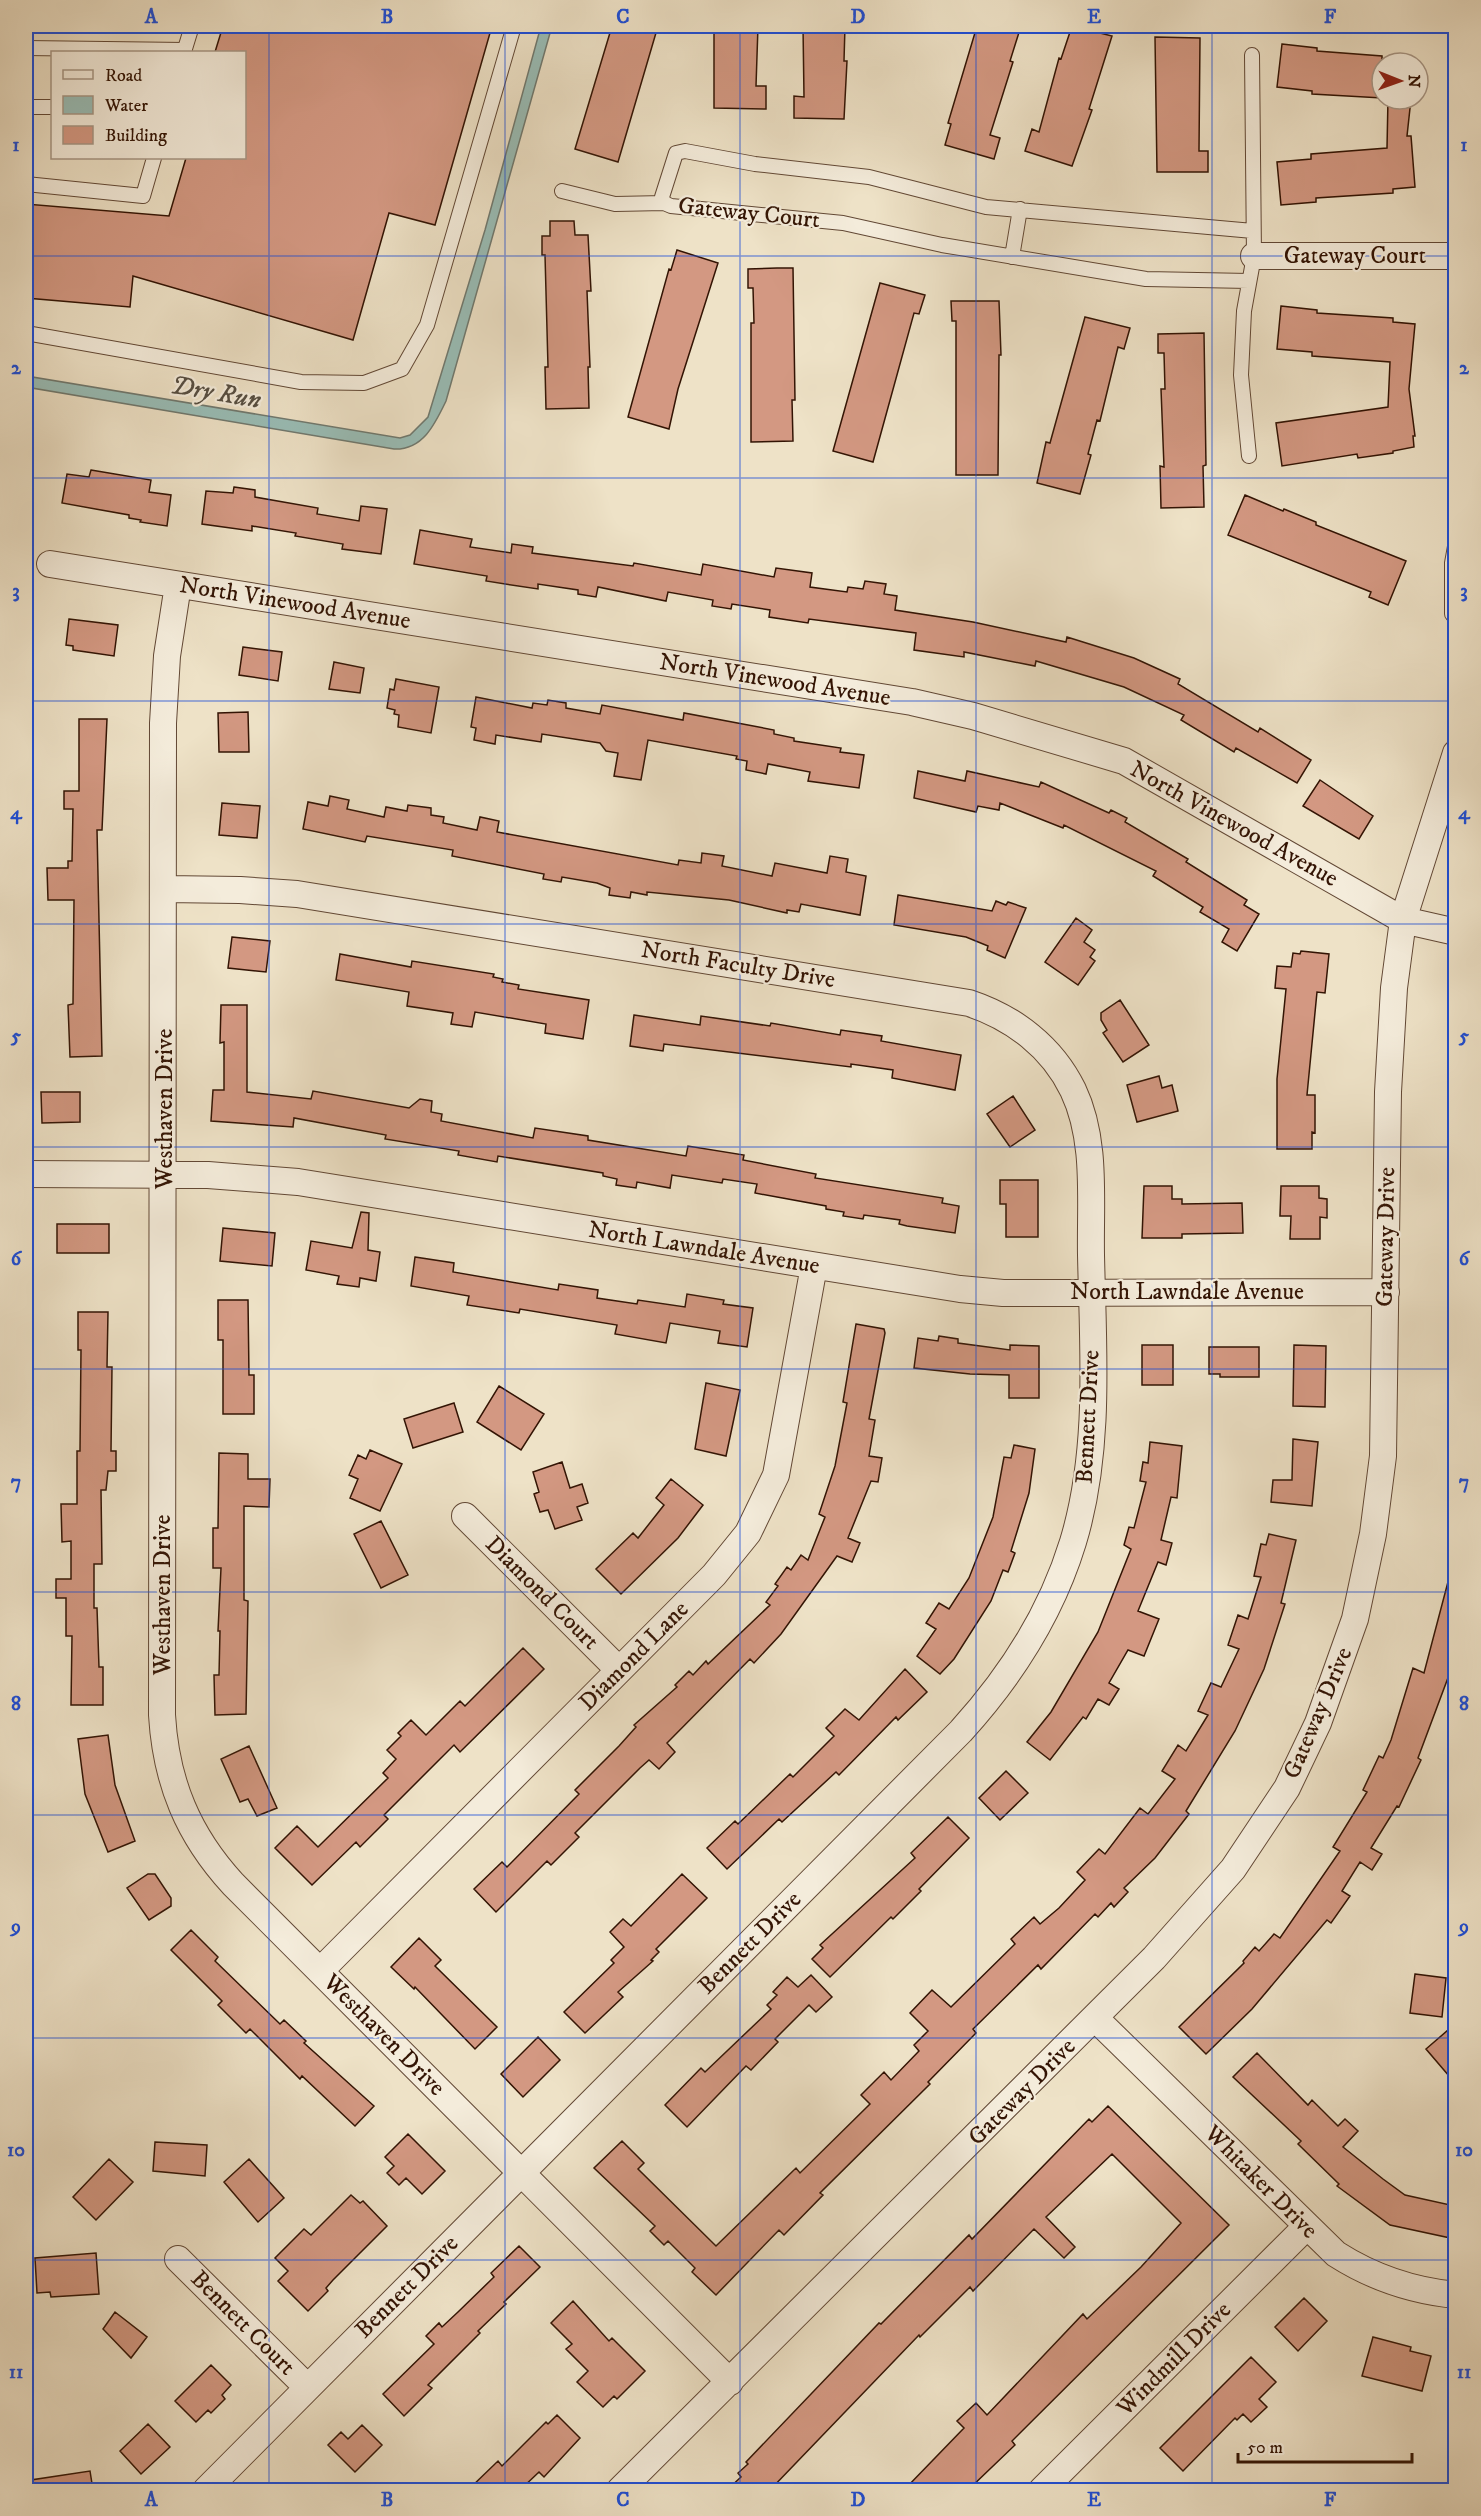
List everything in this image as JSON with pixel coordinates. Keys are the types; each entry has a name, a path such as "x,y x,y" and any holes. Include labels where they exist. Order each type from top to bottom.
{"street":[{"name":"Gateway Court","path":"1253,243 1455,256"},
{"name":"North Vinewood Avenue","path":"50,564 912,702 973,716 1124,761 1403,920 1455,932"},
{"name":"Westhaven Drive","path":"178,585 164,693 165,1174 162,1715 167,1760 179,1803 204,1851 233,1884 730,2382"},
{"name":"Gateway Drive","path":"620,2490 1096,2019 1194,1915 1233,1869 1287,1788 1304,1756 1325,1705 1355,1619 1379,1498 1384,1425 1389,1036 1403,920 1455,753"},
{"name":"North Faculty Drive","path":"165,889 240,890 297,894 948,998 990,1010 1027,1033 1051,1056 1064,1073 1083,1113 1090,1155 1092,1293"},
{"name":"North Lawndale Avenue","path":"26,1174 165,1174 253,1177 298,1182 814,1266 989,1292 1386,1292"},
{"name":"Diamond Lane","path":"320,1971 729,1559 748,1533 764,1506 776,1475 784,1443 814,1266"},
{"name":"Bennett Drive","path":"206,2490 961,1731 989,1700 1014,1665 1051,1601 1079,1521 1092,1448 1092,1293"},
{"name":"Diamond Court","path":"465,1516 619,1670"},
{"name":"Whitaker Drive","path":"1096,2019 1336,2254 1368,2271 1430,2291 1455,2295"},
{"name":"Windmill Drive","path":"1042,2490 1306,2227"},
{"name":"Bennett Court","path":"178,2259 307,2387"}],"lane":[{"path":"26,48 185,51 192,26"},
{"path":"26,333 302,382 364,383 402,369 427,324 514,26"},
{"path":"1249,456 1241,375 1244,311 1253,243 1252,55"},
{"path":"26,106 51,107"},
{"name":"Gateway Court","path":"1249,281 1146,279 942,245 843,223 664,203 663,197 672,159 676,153 685,151 755,164 869,177 986,207 1020,209 1253,243"},
{"path":"26,184 143,196 154,159"},
{"path":"562,190 615,204 664,203"},
{"path":"1012,257 1020,209"},
{"path":"1455,541 1452,573 1452,614 1455,618"}],"water":[{"name":"Dry Run","path":"541,26 552,26 446,401 427,434 413,445 394,449 26,387 26,376 400,438 410,435 428,417 485,230"}],"building":[{"path":"223,26 492,26 435,225 389,213 353,340 133,276 130,307 26,298 26,204 169,216 186,159 246,159 246,51 215,51"},
{"path":"612,26 658,26 618,162 575,149"},
{"path":"714,26 758,26 756,86 766,86 766,109 714,108"},
{"path":"803,26 845,26 844,61 847,61 844,119 794,118 794,96 804,97"},
{"path":"977,26 1021,26 1010,61 1013,62 990,135 1000,138 994,159 945,145 951,124 948,123"},
{"path":"1072,26 1112,36 1089,109 1092,110 1072,166 1025,151 1032,129 1039,132 1059,58 1061,59"},
{"path":"1155,37 1200,38 1199,151 1208,151 1208,172 1157,172"},
{"path":"1282,44 1317,48 1317,51 1370,55 1370,97 1312,94 1312,91 1277,87"},
{"path":"1388,111 1410,111 1407,136 1411,136 1415,187 1393,189 1393,193 1316,198 1316,202 1281,205 1277,162 1311,159 1311,154 1387,148"},
{"path":"550,221 574,221 575,235 588,235 591,291 587,291 589,408 546,409 545,367 548,367 545,255 542,255 542,236 550,236"},
{"path":"677,250 718,263 678,389 669,429 628,417 669,269 671,270"},
{"path":"793,268 795,400 792,400 793,441 751,442 751,323 754,323 753,288 748,288 748,269"},
{"path":"880,283 925,295 919,314 914,313 873,462 833,451"},
{"path":"951,301 999,301 1001,355 999,355 998,475 956,475 956,321 952,321"},
{"path":"1281,306 1317,310 1317,313 1393,318 1393,322 1415,324 1409,389 1415,436 1413,436 1414,447 1393,451 1393,453 1358,458 1357,454 1282,466 1276,423 1388,407 1390,362 1312,356 1312,352 1277,349"},
{"path":"1085,317 1130,328 1124,349 1118,347 1100,421 1097,420 1088,454 1091,455 1080,494 1037,483 1046,442 1050,443"},
{"path":"1204,333 1206,465 1203,466 1204,507 1161,508 1160,466 1164,467 1161,389 1165,389 1164,353 1158,353 1158,334"},
{"path":"91,470 151,480 149,492 171,495 167,526 140,522 141,520 129,518 129,515 62,503 67,474 89,477"},
{"path":"234,487 255,490 255,497 318,508 317,514 359,521 361,506 387,509 381,554 342,549 343,544 295,536 296,533 252,526 252,531 202,524 206,491 233,493"},
{"path":"1245,495 1316,522 1316,525 1406,561 1388,605 1369,597 1371,592 1228,535"},
{"path":"420,530 472,539 470,547 511,553 512,544 533,547 532,553 633,566 634,563 701,575 703,564 774,577 776,568 812,573 810,587 847,592 848,587 863,589 865,581 886,584 884,594 897,596 895,610 973,622 1066,642 1067,637 1134,658 1180,679 1178,684 1258,732 1260,728 1311,760 1297,783 1236,748 1234,752 1181,720 1184,715 1124,687 1036,661 1035,666 964,652 964,657 914,650 916,633 809,619 808,623 769,617 770,610 732,604 731,609 712,606 713,600 668,592 666,601 598,587 596,597 578,594 578,590 538,584 538,589 486,581 487,576 414,564"},
{"path":"69,619 118,625 114,656 73,650 73,646 66,645"},
{"path":"243,647 282,652 278,681 239,675"},
{"path":"334,662 364,668 360,693 329,689"},
{"path":"396,679 439,687 431,733 398,727 399,715 394,714 395,710 387,708 390,689 394,690"},
{"path":"476,697 532,708 533,703 547,705 548,700 566,703 566,708 600,714 602,705 683,720 684,713 774,730 774,734 794,738 794,741 841,748 840,752 864,755 859,788 808,781 810,772 768,764 766,774 746,770 747,761 736,759 737,756 648,740 641,780 614,776 618,753 606,751 600,743 542,734 541,742 496,735 495,744 474,740 476,728 471,727"},
{"path":"248,712 249,752 219,752 218,713"},
{"path":"79,719 107,719 102,830 97,830 102,1056 70,1057 68,1005 73,1004 74,900 48,900 47,868 68,868 68,861 72,861 73,809 64,809 64,791 79,791"},
{"path":"918,771 965,781 967,771 1039,787 1041,782 1109,813 1111,810 1127,818 1125,822 1188,859 1186,862 1247,900 1244,905 1259,914 1237,951 1222,942 1229,929 1200,912 1203,907 1153,876 1156,871 1064,825 1063,828 1000,803 999,810 978,806 976,812 914,798"},
{"path":"1320,780 1373,816 1359,839 1303,806"},
{"path":"330,796 349,800 347,809 384,817 386,807 407,811 408,805 431,808 431,815 444,817 443,823 477,830 480,817 499,821 497,832 678,865 679,860 701,863 702,853 724,856 722,866 772,876 775,863 827,873 830,856 848,859 846,872 866,876 860,915 801,904 799,912 787,910 787,913 729,900 647,892 647,895 631,892 630,898 609,895 610,888 597,883 562,877 561,882 543,879 544,874 452,856 453,850 367,836 365,842 303,829 308,802 328,806"},
{"path":"222,803 260,806 257,838 219,835"},
{"path":"898,895 992,911 996,901 1026,908 1005,958 987,950 988,946 966,937 894,925"},
{"path":"1076,918 1092,930 1084,942 1095,950 1090,957 1095,961 1078,985 1045,962"},
{"path":"232,937 270,941 266,972 228,968"},
{"path":"1301,951 1329,954 1325,993 1317,992 1307,1095 1315,1095 1315,1133 1312,1132 1312,1149 1277,1149 1277,1079 1286,989 1275,988 1277,966 1291,967 1293,953 1300,954"},
{"path":"340,954 411,967 412,961 494,974 493,977 503,979 502,982 519,985 518,989 589,1000 583,1039 545,1033 546,1024 475,1012 472,1027 451,1024 453,1013 407,1006 409,992 336,980"},
{"path":"1120,1000 1149,1045 1123,1062 1103,1033 1107,1030 1101,1020 1101,1013"},
{"path":"221,1005 247,1005 247,1092 311,1099 313,1091 409,1108 420,1099 432,1101 431,1112 442,1114 441,1121 533,1138 535,1128 588,1136 588,1140 686,1156 688,1146 744,1155 743,1160 816,1174 815,1178 943,1198 942,1203 959,1206 955,1233 907,1226 899,1224 900,1220 864,1215 863,1219 843,1216 844,1212 826,1209 826,1206 755,1193 757,1184 723,1179 722,1183 672,1175 670,1188 637,1182 636,1188 616,1185 617,1179 603,1176 603,1173 498,1156 497,1162 458,1155 459,1151 385,1139 386,1135 294,1118 293,1127 211,1121 213,1090 224,1090 224,1042 220,1043"},
{"path":"634,1015 700,1025 701,1016 770,1026 771,1023 840,1035 841,1030 882,1036 881,1041 961,1055 955,1090 892,1078 893,1070 851,1064 851,1067 664,1044 663,1051 630,1046"},
{"path":"1159,1076 1162,1088 1172,1085 1178,1111 1137,1122 1127,1085"},
{"path":"41,1092 80,1092 80,1122 42,1123"},
{"path":"1013,1096 1035,1130 1010,1147 987,1114"},
{"path":"1000,1180 1038,1180 1038,1237 1006,1237 1006,1204 1000,1204"},
{"path":"1144,1186 1172,1186 1172,1199 1182,1199 1182,1204 1242,1203 1243,1233 1182,1234 1182,1238 1142,1238"},
{"path":"1281,1186 1319,1186 1319,1198 1327,1199 1327,1218 1320,1217 1320,1239 1290,1239 1291,1216 1280,1216"},
{"path":"361,1212 369,1213 368,1250 380,1252 376,1281 360,1278 359,1287 337,1284 339,1276 306,1270 311,1241 352,1248"},
{"path":"57,1224 109,1224 109,1253 57,1253"},
{"path":"223,1228 275,1233 272,1266 220,1261"},
{"path":"415,1257 454,1263 453,1272 558,1290 559,1284 598,1290 597,1298 637,1304 638,1300 685,1307 687,1294 724,1300 723,1304 753,1308 747,1347 718,1343 720,1331 670,1323 666,1343 615,1334 617,1325 520,1309 519,1313 467,1305 469,1296 411,1286"},
{"path":"218,1300 248,1300 249,1375 254,1375 254,1414 223,1414 223,1340 218,1340"},
{"path":"78,1312 108,1312 107,1367 112,1367 111,1451 116,1451 116,1471 108,1471 106,1490 101,1490 102,1564 94,1564 94,1608 97,1608 99,1667 103,1667 103,1705 71,1705 72,1636 66,1636 66,1598 56,1598 56,1579 71,1579 71,1541 62,1542 61,1504 77,1504 81,1350 78,1350"},
{"path":"856,1324 884,1329 885,1333 869,1419 875,1420 869,1456 882,1458 878,1482 871,1481 848,1538 860,1543 852,1562 837,1556 781,1634 754,1663 750,1659 667,1743 675,1752 659,1769 649,1760 575,1833 579,1837 551,1865 547,1861 496,1912 474,1889 502,1862 507,1867 579,1794 575,1790 619,1746 636,1727 634,1725 677,1687 675,1685 689,1671 693,1675 706,1661 708,1664 770,1605 766,1602 778,1586 775,1584 787,1567 791,1570 801,1555 808,1560 825,1517 819,1514 835,1466 847,1403 843,1402"},
{"path":"939,1336 958,1339 958,1343 1010,1350 1010,1345 1039,1346 1039,1398 1009,1398 1009,1375 970,1374 914,1368 918,1338 938,1341"},
{"path":"1142,1345 1173,1345 1173,1385 1142,1385"},
{"path":"1294,1345 1326,1346 1325,1407 1293,1406"},
{"path":"1209,1347 1259,1347 1259,1377 1220,1377 1220,1374 1209,1374"},
{"path":"706,1383 740,1390 726,1456 695,1449"},
{"path":"499,1386 544,1414 521,1450 477,1422"},
{"path":"454,1403 463,1432 413,1448 404,1419"},
{"path":"1293,1439 1318,1442 1312,1506 1271,1502 1273,1480 1292,1480"},
{"path":"1150,1442 1182,1446 1177,1498 1171,1497 1161,1540 1172,1543 1166,1565 1158,1562 1138,1611 1159,1619 1144,1656 1128,1650 1109,1683 1119,1689 1109,1705 1098,1699 1086,1719 1083,1717 1050,1760 1027,1742 1051,1712 1098,1632 1131,1549 1124,1545 1129,1527 1134,1528 1146,1482 1140,1481 1143,1462 1148,1463"},
{"path":"1014,1445 1035,1449 1029,1493 1011,1551 1015,1553 1008,1572 1003,1570 991,1601 954,1659 940,1674 917,1656 936,1629 926,1623 939,1603 949,1609 969,1578 993,1517 1004,1457 1011,1458"},
{"path":"370,1450 402,1464 380,1511 350,1498 358,1479 349,1475 358,1455 366,1459"},
{"path":"219,1453 248,1454 248,1479 270,1479 269,1507 244,1506 244,1600 248,1601 246,1714 215,1715 214,1675 219,1675 220,1631 218,1631 221,1568 213,1568 213,1528 218,1528"},
{"path":"562,1462 570,1488 582,1484 588,1503 577,1507 582,1520 555,1529 548,1510 540,1512 534,1494 539,1492 533,1472"},
{"path":"671,1479 703,1505 678,1538 621,1594 596,1569 633,1533 638,1538 664,1505 656,1498"},
{"path":"381,1521 408,1575 381,1588 354,1534"},
{"path":"1269,1534 1296,1540 1281,1603 1285,1604 1264,1669 1235,1731 1186,1811 1189,1814 1155,1858 1124,1888 1128,1892 1114,1907 1111,1903 1098,1917 1095,1914 1041,1969 1038,1965 973,2029 976,2033 928,2082 930,2084 820,2193 823,2195 784,2235 779,2230 716,2295 692,2272 695,2268 668,2241 664,2245 650,2231 655,2226 594,2168 622,2141 644,2163 638,2169 716,2246 796,2168 800,2173 870,2104 861,2095 884,2072 891,2080 919,2051 914,2045 928,2031 910,2013 932,1990 951,2007 1015,1944 1011,1939 1034,1917 1040,1924 1059,1908 1085,1880 1077,1872 1099,1849 1105,1854 1140,1808 1148,1814 1175,1779 1162,1771 1178,1745 1186,1751 1208,1715 1198,1711 1211,1683 1221,1687 1239,1649 1228,1645 1238,1615 1248,1619 1261,1577 1254,1576 1261,1544 1266,1545"},
{"path":"1449,1578 1455,1578 1455,1659 1418,1758 1421,1760 1399,1807 1397,1806 1371,1848 1382,1854 1372,1870 1360,1862 1342,1891 1350,1896 1331,1923 1327,1920 1252,2009 1206,2054 1179,2027 1244,1963 1243,1961 1255,1947 1259,1951 1274,1934 1280,1938 1340,1851 1333,1847 1367,1792 1363,1790 1379,1756 1383,1758 1391,1740 1413,1668 1424,1673"},
{"path":"523,1648 544,1669 460,1752 454,1745 384,1815 388,1819 360,1847 356,1842 312,1885 275,1848 297,1826 318,1847 388,1778 383,1773 396,1759 387,1750 401,1736 398,1733 411,1720 426,1735 460,1701 465,1706"},
{"path":"905,1669 927,1692 898,1720 896,1717 839,1775 836,1772 782,1822 779,1819 727,1869 707,1848 735,1821 738,1824 790,1774 793,1777 834,1736 826,1728 845,1709 859,1720"},
{"path":"108,1735 115,1785 135,1841 108,1852 85,1794 78,1739"},
{"path":"249,1746 277,1808 257,1816 248,1799 240,1802 221,1759"},
{"path":"1006,1771 1028,1793 1000,1820 979,1798"},
{"path":"948,1817 969,1838 893,1919 891,1917 830,1977 812,1959 823,1948 820,1945 915,1858 911,1853"},
{"path":"148,1874 155,1874 171,1898 171,1906 149,1920 127,1888"},
{"path":"682,1874 707,1898 656,1949 659,1952 651,1960 653,1961 618,1992 623,1997 585,2033 564,2012 614,1963 611,1960 624,1947 610,1932 623,1919 631,1926"},
{"path":"191,1930 218,1957 215,1961 280,2024 284,2020 306,2041 304,2043 374,2106 355,2126 302,2076 300,2079 250,2029 246,2033 218,2005 222,2001 171,1950"},
{"path":"419,1938 441,1960 435,1966 497,2027 475,2049 415,1987 414,1989 391,1967"},
{"path":"1415,1974 1446,1978 1442,2017 1410,2013"},
{"path":"811,1975 832,1997 816,2012 809,2005 775,2039 778,2042 751,2070 746,2066 687,2127 665,2105 701,2068 705,2072 771,2009 767,2005 777,1995 773,1992 787,1977 798,1987"},
{"path":"1455,2024 1455,2083 1426,2049"},
{"path":"538,2037 560,2060 523,2097 501,2074"},
{"path":"1257,2053 1308,2105 1312,2100 1338,2126 1345,2119 1358,2131 1343,2147 1383,2179 1405,2195 1455,2206 1455,2239 1390,2225 1337,2186 1339,2184 1298,2144 1301,2141 1233,2077"},
{"path":"1108,2106 1229,2225 1012,2441 1015,2445 968,2490 904,2490 964,2428 957,2421 976,2403 987,2415 1083,2314 1087,2319 1141,2267 1181,2223 1112,2154 1046,2217 1075,2247 1064,2258 1034,2229 973,2291 970,2287 920,2337 919,2335 770,2490 727,2490 741,2477 738,2473 748,2464 746,2462 879,2323 881,2324 969,2235 972,2239 1089,2119 1092,2122"},
{"path":"408,2134 445,2171 422,2194 406,2178 399,2185 387,2173 394,2166 385,2157"},
{"path":"155,2142 207,2145 205,2176 153,2171"},
{"path":"109,2159 133,2182 96,2220 73,2197"},
{"path":"249,2159 284,2198 258,2222 224,2182"},
{"path":"351,2195 360,2203 363,2201 387,2226 333,2280 326,2288 328,2291 308,2311 278,2281 288,2271 275,2258 304,2229 311,2235"},
{"path":"519,2246 540,2267 504,2302 506,2304 478,2331 480,2333 428,2385 432,2388 404,2416 383,2394 434,2344 426,2336 439,2323 442,2327 458,2312 494,2277 491,2273"},
{"path":"96,2253 99,2294 51,2297 50,2292 37,2293 35,2258"},
{"path":"1304,2298 1327,2321 1298,2351 1275,2327"},
{"path":"573,2301 609,2341 612,2338 645,2371 617,2399 614,2396 603,2407 577,2382 588,2371 566,2349 572,2344 551,2323"},
{"path":"115,2312 147,2337 131,2358 103,2329"},
{"path":"1373,2337 1411,2347 1410,2351 1431,2356 1422,2391 1362,2376"},
{"path":"1251,2357 1276,2382 1259,2399 1267,2407 1251,2422 1243,2414 1237,2420 1235,2418 1183,2471 1160,2448"},
{"path":"211,2365 231,2385 222,2395 225,2399 211,2413 208,2410 196,2422 175,2401"},
{"path":"557,2415 580,2438 544,2477 539,2472 520,2490 468,2490 498,2461 502,2466 546,2422 548,2424"},
{"path":"148,2424 170,2447 141,2474 120,2451"},
{"path":"362,2425 382,2445 355,2472 328,2445 341,2432 348,2439"},
{"path":"90,2471 93,2490 32,2490 31,2480"}]}
